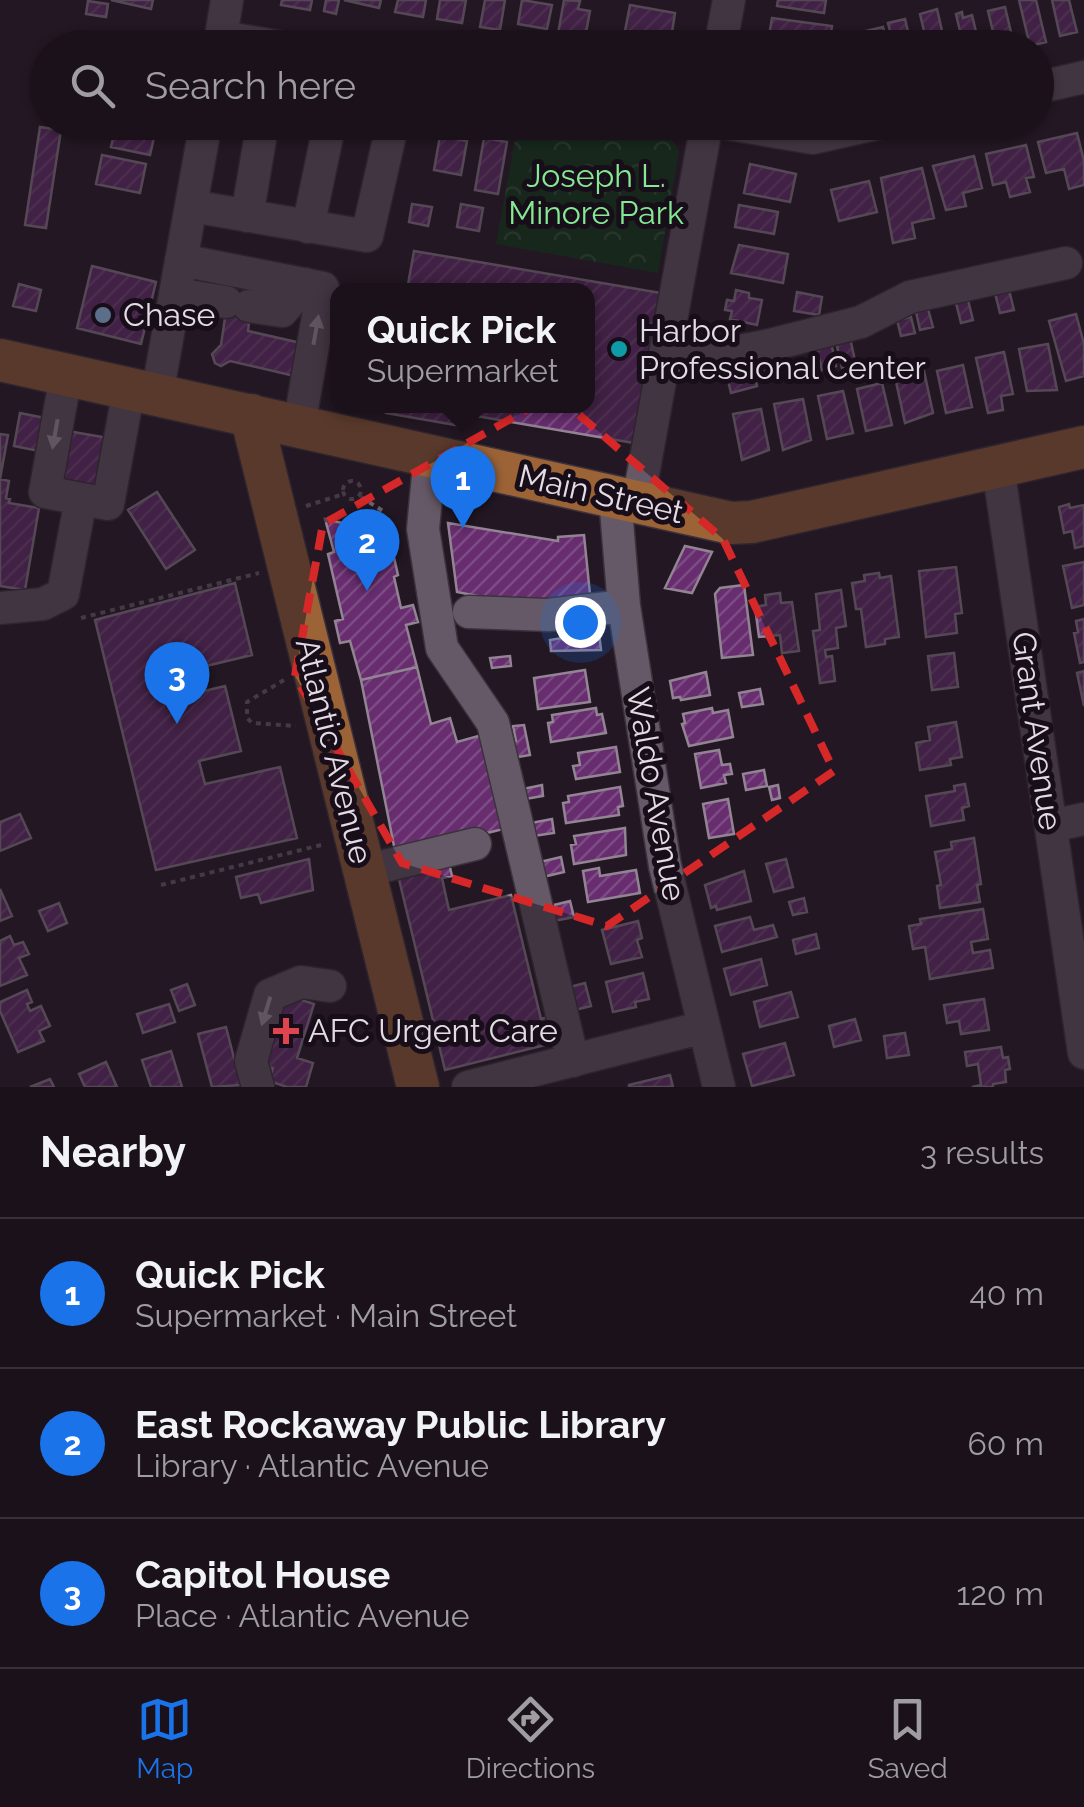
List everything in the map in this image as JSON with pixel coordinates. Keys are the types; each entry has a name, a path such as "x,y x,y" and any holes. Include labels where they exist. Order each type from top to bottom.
{"main road":[{"name":"Main Street","path":"0,360 732,523 752,522 1084,447"},
{"name":"Atlantic Avenue","path":"250,415 418,1087"}],"street":[{"path":"222,30 227,0"},
{"path":"723,30 729,0"},
{"path":"1054,84 1084,77"},
{"path":"0,608 43,604 62,594 95,502 143,392 175,294 203,140"},
{"path":"246,216 260,140"},
{"path":"308,227 326,140"},
{"path":"191,206 368,236 389,140"},
{"name":"Waldo Avenue","path":"704,140 664,365 627,500 624,606 665,866 719,1087"},
{"path":"181,260 322,288"},
{"path":"664,365 766,346 861,322 910,296 1066,262"},
{"path":"175,294 282,311 322,288"},
{"path":"300,426 322,288"},
{"path":"66,375 44,492 95,502"},
{"path":"430,456 423,529 442,648 492,723 573,1060"},
{"name":"Grant Avenue","path":"998,468 1084,1053"},
{"path":"470,612 548,615 624,606"},
{"path":"1050,826 1084,819"},
{"path":"364,871 476,844"},
{"path":"258,1087 251,1061 270,995 301,982 330,986"},
{"path":"468,1087 704,1027"}],"path":[{"path":"344,494 345,485 354,481 361,487 359,496"},
{"path":"344,494 351,499 359,496"},
{"path":"301,508 344,494"},
{"path":"359,496 386,513"},
{"path":"81,618 263,572"},
{"path":"288,678 247,702 247,718 252,723 300,727"},
{"path":"161,885 330,843"}],"highlighted area":[{"path":"555,394 723,539 834,771 607,926 402,863 295,676 323,524"}],"green space":[{"name":"Joseph L. Minore Park","path":"515,140 672,140 679,151 658,273 496,244"}],"building":[{"path":"111,0 153,0 151,9"},
{"path":"282,0 312,0 310,10 281,5"},
{"path":"326,0 339,0 336,14 324,11"},
{"path":"344,0 381,0 379,8"},
{"path":"398,0 426,0 423,17 395,12"},
{"path":"440,0 466,0 462,23 437,19"},
{"path":"485,0 505,0 500,30 480,27"},
{"path":"522,0 552,5 547,29 518,24"},
{"path":"564,0 580,1 578,9 590,11 586,30 559,30"},
{"path":"778,0 826,0 824,13 777,6"},
{"path":"1019,0 1036,0 1043,30 1026,30"},
{"path":"1052,0 1069,0 1077,32 1060,36"},
{"path":"88,1 108,4 106,17 86,14"},
{"path":"630,5 675,13 672,30 625,30"},
{"path":"1005,7 1010,30 993,30 988,11"},
{"path":"937,9 942,30 924,30 920,14"},
{"path":"962,12 963,18 972,15 976,30 960,30 956,14"},
{"path":"772,18 832,26 831,30 770,30"},
{"path":"905,19 908,30 890,30 888,23"},
{"path":"1077,133 1084,161 1084,185 1069,189 1064,169 1046,173 1038,142"},
{"path":"38,140 59,140 46,228 25,225"},
{"path":"113,140 153,140 150,155 111,147"},
{"path":"439,140 467,141 461,175 434,170"},
{"path":"484,140 507,142 498,194 475,190"},
{"path":"1026,145 1034,177 1026,178 1030,192 1010,197 1006,182 993,185 986,154"},
{"path":"102,155 146,164 140,193 96,184"},
{"path":"974,156 982,188 963,193 966,206 946,210 933,166"},
{"path":"750,164 796,174 790,202 744,193"},
{"path":"922,168 934,218 912,223 915,238 893,243 881,178"},
{"path":"869,181 877,212 839,221 831,190"},
{"path":"412,204 432,207 428,226 409,222"},
{"path":"461,204 483,208 479,231 457,227"},
{"path":"739,205 778,212 774,234 735,227"},
{"path":"739,245 788,254 783,283 731,273"},
{"name":"Harbor Professional Center","path":"414,251 661,293 634,443 464,414 461,426 386,413 595,413 595,283 408,283"},
{"path":"92,266 156,282 141,344 77,328"},
{"path":"19,284 41,290 36,311 13,306"},
{"path":"736,290 762,300 757,325 730,319 732,311 725,310 727,300 734,301"},
{"path":"1009,290 1014,310 1000,313 995,293"},
{"path":"229,291 252,296 248,331 310,345 303,378 230,361 221,366 215,363 212,354 221,345"},
{"path":"797,292 822,297 819,315 794,311"},
{"path":"968,300 973,320 961,323 956,303"},
{"path":"928,309 933,327 920,330 916,312"},
{"path":"1076,314 1084,344 1084,376 1066,381 1049,321"},
{"path":"911,317 915,333 901,336 897,320"},
{"path":"850,338 856,365 842,368 836,342"},
{"path":"831,342 836,366 822,370 816,346"},
{"path":"1048,344 1057,390 1027,391 1019,349"},
{"path":"1004,352 1013,394 1001,396 1003,410 988,413 976,358"},
{"path":"768,356 773,375 761,378 757,359"},
{"path":"751,361 757,386 731,393 725,367"},
{"path":"963,365 972,407 946,413 937,371"},
{"path":"924,371 933,413 905,423 895,377"},
{"path":"882,383 892,425 866,431 857,389"},
{"path":"843,391 853,433 827,439 818,396"},
{"path":"803,399 811,440 783,450 774,404"},
{"path":"761,409 769,450 742,460 733,414"},
{"path":"20,413 50,419 44,452 14,446"},
{"path":"62,430 114,439 102,494 56,485"},
{"path":"0,434 8,435 0,479"},
{"path":"0,479 9,481 9,503 39,508 25,590 0,586"},
{"path":"157,492 195,550 166,569 128,510"},
{"path":"1069,504 1070,508 1084,505 1084,546 1075,548 1072,531 1064,533 1059,507"},
{"path":"325,519 359,527 377,521 384,553 393,553 401,608 413,605 418,622 406,625 417,667 361,680 350,641 340,643 335,621 343,619 328,554 334,552"},
{"path":"448,523 558,541 558,537 584,535 591,604 549,610 457,592"},
{"path":"685,546 712,552 692,593 665,588"},
{"path":"1084,562 1084,605 1072,608 1063,566"},
{"path":"956,567 962,613 955,614 957,633 926,637 919,571"},
{"path":"879,573 880,578 891,576 899,637 866,647 861,609 856,609 852,583 865,581 864,575"},
{"path":"235,583 252,655 177,673 183,696 225,686 241,751 199,761 205,784 280,767 297,838 156,870 95,620"},
{"path":"744,585 753,655 722,658 715,594 720,588"},
{"path":"841,590 846,626 836,628 838,648 825,650 826,657 832,656 835,681 820,683 813,631 820,630 816,594"},
{"path":"780,593 781,603 792,602 799,651 782,653 780,635 759,637 755,607 766,605 765,595"},
{"path":"1084,619 1084,662 1080,663 1074,633 1078,632 1076,621"},
{"path":"598,624 601,650 551,651 550,640 562,638 561,628"},
{"path":"954,653 958,687 932,690 928,656"},
{"path":"510,656 511,666 492,668 490,658"},
{"path":"417,667 431,724 450,718 457,742 489,733 503,829 396,856 361,680"},
{"path":"585,670 590,702 538,709 534,678"},
{"path":"1084,671 1084,706 1077,673"},
{"path":"706,672 710,695 673,698 670,681"},
{"path":"760,689 763,704 742,707 739,693"},
{"path":"596,708 597,715 602,714 606,733 551,742 548,723 553,722 552,715"},
{"path":"712,708 713,713 728,710 733,737 689,746 683,714"},
{"path":"956,722 962,757 950,759 951,765 920,770 916,743 930,740 928,727"},
{"path":"524,725 530,755 512,758 510,742 516,741 513,726"},
{"path":"616,747 620,772 576,779 573,766 580,765 578,753"},
{"path":"719,750 722,765 730,764 732,774 724,775 726,783 701,788 695,754"},
{"path":"764,770 767,786 746,790 743,774"},
{"path":"965,784 969,806 962,808 964,820 931,826 926,796 955,791 954,786"},
{"path":"542,785 543,796 525,799 523,789"},
{"path":"778,785 780,798 772,800 769,787"},
{"path":"620,787 623,806 618,807 619,815 566,823 563,803 569,802 568,796"},
{"path":"728,799 734,834 709,838 703,804"},
{"path":"20,814 31,838 0,851 0,822"},
{"path":"552,819 554,833 533,836 531,823"},
{"path":"625,828 626,855 574,864 574,836"},
{"path":"974,838 980,902 940,908 937,886 941,885 935,852 952,849 951,842"},
{"path":"561,857 564,872 543,877 540,862"},
{"path":"309,859 313,890 261,903 258,894 241,898 236,877"},
{"path":"448,859 452,876 442,878 449,910 511,895 541,1019 555,1015 561,1041 445,1070 397,871"},
{"path":"786,859 793,887 774,892 766,864"},
{"path":"599,868 600,876 636,870 640,893 588,902 583,871"},
{"path":"744,871 751,901 717,910 716,906 711,908 705,885"},
{"path":"0,889 12,916 0,921"},
{"path":"804,898 807,912 793,915 789,902"},
{"path":"570,901 574,917 554,921 550,906"},
{"path":"59,903 67,923 48,931 39,911"},
{"path":"983,909 988,939 971,942 973,953 990,950 993,968 930,979 925,947 913,949 909,926 921,924 920,919"},
{"path":"750,917 754,930 773,925 777,937 722,952 715,926"},
{"path":"638,921 642,938 637,940 642,957 611,964 602,930"},
{"path":"816,934 819,948 796,954 793,940"},
{"path":"10,936 14,945 23,942 29,954 19,958 27,975 0,986 0,941"},
{"path":"761,959 767,985 731,995 724,969"},
{"path":"643,973 649,999 635,1002 636,1007 613,1012 606,982"},
{"path":"585,983 591,1006 575,1010 570,987"},
{"path":"187,984 195,1005 179,1011 171,990"},
{"path":"27,990 32,1002 27,1004 30,1011 41,1006 50,1026 39,1031 44,1041 18,1052 0,1011 0,1002"},
{"path":"791,992 798,1017 760,1027 754,1002"},
{"name":"AFC Urgent Care","path":"287,995 314,1004 297,1058 313,1063 306,1087 287,1087 269,1081 273,1068 255,1063"},
{"path":"984,999 989,1030 961,1034 959,1021 947,1023 944,1005"},
{"path":"169,1004 175,1022 143,1033 137,1014"},
{"path":"855,1019 861,1040 834,1047 829,1026"},
{"path":"226,1027 241,1085 212,1087 198,1034"},
{"path":"905,1033 909,1055 887,1058 884,1036"},
{"path":"785,1043 794,1075 752,1086 743,1054"},
{"path":"1001,1047 1010,1069 1005,1070 1006,1082 993,1087 972,1087 981,1085 978,1064 967,1066 965,1052"},
{"path":"171,1051 182,1087 151,1087 142,1060"},
{"path":"106,1062 117,1087 85,1087 79,1074"},
{"path":"670,1075 673,1087 629,1087 629,1085"},
{"path":"50,1079 54,1087 30,1087"}],"place":[{"name":"Chase","path":"103,315"},
{"name":"Harbor Professional Center","path":"619,349"},
{"name":"Quick Pick","path":"463,528"},
{"name":"East Rockaway Public Library","path":"367,591"},
{"name":"Capitol House","path":"177,724"},
{"name":"AFC Urgent Care","path":"286,1031"}]}
